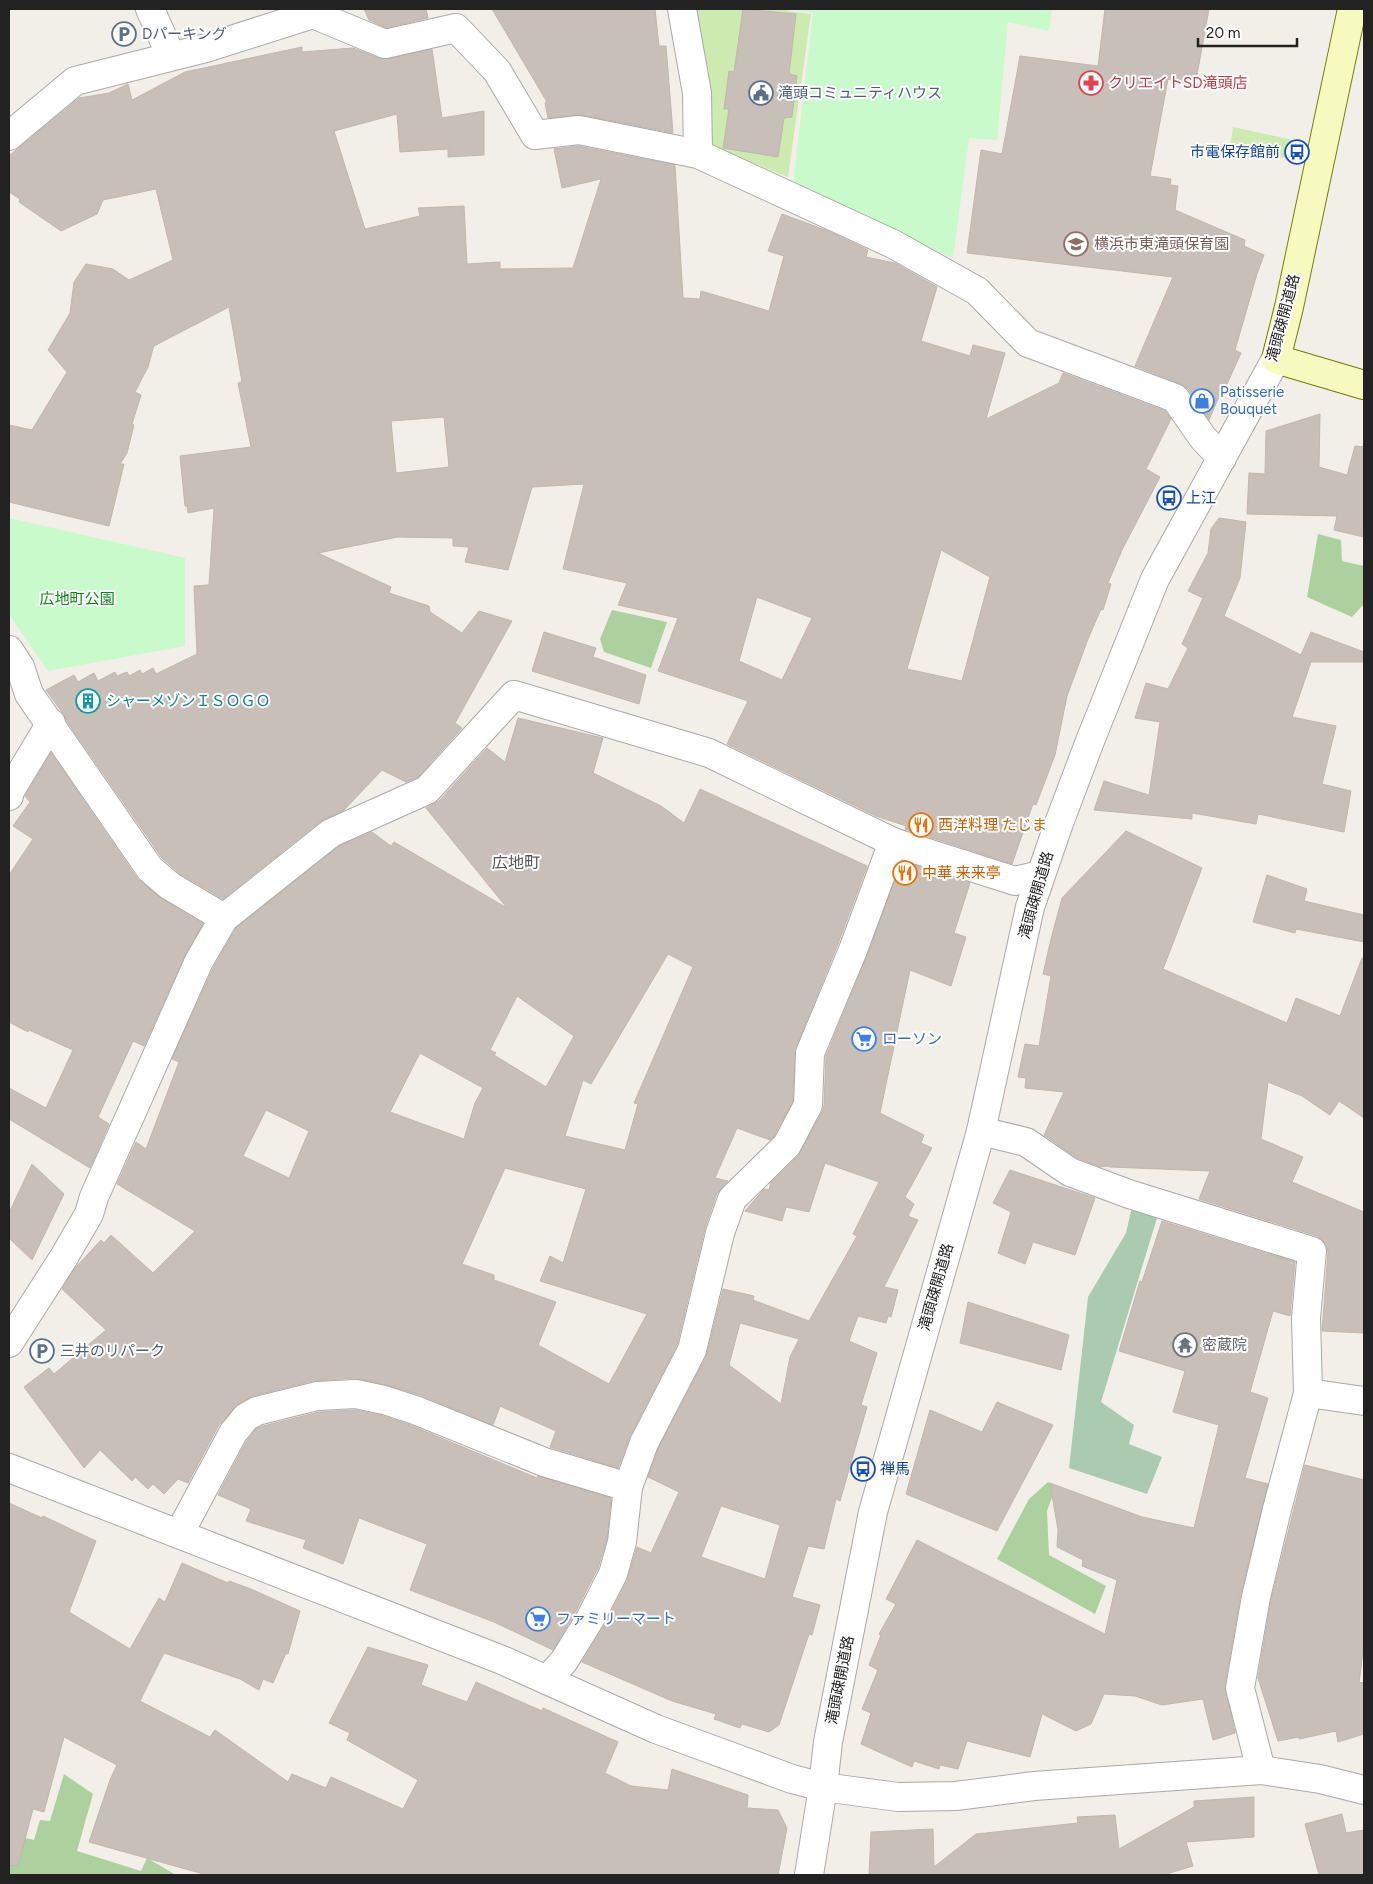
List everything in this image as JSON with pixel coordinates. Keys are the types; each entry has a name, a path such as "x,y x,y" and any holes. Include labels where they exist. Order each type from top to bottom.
{"street":[{"path":"150,9 170,56"},
{"path":"682,9 697,94 698,154"},
{"name":"滝頭疎開道路","path":"809,1875 828,1742 872,1512 981,1131 1028,916 1040,875 1090,741 1155,579 1276,359 1289,307 1352,9"},
{"path":"9,136 75,81 206,48 313,14 385,44 456,28 497,71 535,135 579,130 698,154 893,244 977,291 1028,343 1175,398 1203,438 1222,458"},
{"path":"1276,359 1364,385"},
{"path":"9,650 20,667 29,694 51,723 150,869 170,886 224,918"},
{"path":"9,1343 40,1296 89,1214 101,1179 198,961 224,918 331,833 427,790 514,695 709,754 893,842 1015,880 1040,875"},
{"path":"9,796 10,791 51,723"},
{"path":"547,1680 564,1661 590,1619 612,1574 622,1542 628,1487 644,1443 692,1350 720,1233 732,1199 787,1145 808,1105 810,1053 853,950 893,842"},
{"path":"981,1131 1026,1142 1070,1172 1121,1191 1312,1251 1306,1318 1308,1393 1256,1597 1240,1688 1260,1770"},
{"path":"1308,1393 1364,1401"},
{"path":"179,1534 233,1433 246,1417 257,1411 317,1396 356,1394 384,1400 415,1410 544,1462 628,1487"},
{"path":"9,1468 502,1660 656,1729 792,1779 898,1798 956,1796 1034,1786 1260,1770 1320,1779 1364,1790"}],"green space":[{"path":"688,9 776,9 811,14 788,177 706,144"},
{"path":"790,9 1052,9 1049,31 1008,22 997,140 969,138 953,258 793,184 813,13"},
{"path":"1233,127 1293,140 1289,159 1230,146"},
{"name":"広地町公園","path":"9,518 185,558 185,646 48,671 9,614"},
{"path":"1318,534 1341,540 1342,561 1364,566 1364,607 1362,606 1352,617 1307,597"},
{"path":"612,610 667,622 651,668 604,652 600,639"},
{"path":"1132,1207 1157,1218 1101,1402 1134,1425 1129,1444 1162,1457 1147,1494 1069,1468 1088,1297 1126,1233"},
{"path":"1048,1482 1056,1487 1047,1511 1049,1555 1106,1586 1095,1614 997,1559 1029,1499"},
{"path":"64,1774 93,1794 77,1851 141,1871 147,1858 176,1875 9,1875 9,1834 34,1840 40,1820 50,1821"}],"building":[{"path":"364,9 426,9 428,18 386,28 369,20"},
{"path":"492,9 655,9 659,46 666,46 673,133 582,115 548,118 545,103 547,102"},
{"name":"滝頭コミュニティハウス","path":"743,9 796,14 789,74 797,76 792,117 784,118 778,157 723,148 729,109 724,109 729,71 734,72"},
{"path":"1105,9 1209,9 1195,86 1168,79 1150,176 1171,179 1170,185 1178,186 1175,210 1245,240 1244,246 1264,255 1235,350 1241,353 1209,420 1188,389 1181,384 1135,366 1173,277 967,253 981,150 1002,154 1020,56 1098,66"},
{"path":"302,47 302,52 353,48 379,58 388,59 432,49 442,118 484,111 484,155 448,157 448,149 400,152 397,114 334,131 365,229 420,216 418,208 464,206 467,264 500,262 500,269 573,268 601,179 562,188 554,149 578,146 675,165 683,298 700,299 701,291 769,311 784,256 768,251 782,214 828,231 868,250 866,257 895,263 937,287 921,341 970,356 973,345 1005,353 986,419 1059,383 1063,373 1165,411 1171,419 1146,469 1160,477 1122,550 1108,583 1111,584 1103,610 1101,609 1088,639 1067,696 1055,755 1036,805 1033,804 1012,864 905,829 906,826 876,816 727,744 748,701 658,671 678,618 618,605 627,583 563,569 584,484 532,487 508,570 465,562 469,547 453,546 453,538 398,537 318,553 391,587 389,593 429,606 430,612 462,633 479,611 512,621 455,723 462,728 418,777 406,782 382,770 344,810 321,821 223,899 179,873 162,858 46,690 74,675 78,682 94,673 98,681 115,672 117,676 127,672 129,676 140,670 142,674 153,668 156,674 197,654 194,586 209,585 214,508 188,513 187,506 185,506 180,456 251,447 238,383 242,382 229,307 154,345 148,367 135,392 141,395 132,424 134,425 127,453 120,464 124,464 109,526 9,502 9,425 32,430 67,372 48,350 70,313 74,282 86,264 113,269 129,280 173,260 156,189 103,200 97,214 61,231 19,202 20,199 9,192 9,156 79,98 109,93 128,84 132,100 185,72","holes":["444,417 449,467 396,473 391,421","941,550 990,577 962,681 907,669","757,597 812,618 782,680 739,661"]},
{"path":"1320,414 1319,467 1347,475 1355,446 1364,447 1364,537 1334,530 1337,516 1247,514 1249,473 1265,474 1266,431"},
{"path":"1219,518 1246,522 1240,578 1224,616 1301,655 1311,632 1364,652 1364,662 1311,662 1292,717 1336,726 1322,784 1351,791 1344,832 1258,814 1256,824 1192,813 1192,819 1094,810 1104,781 1149,795 1160,722 1135,718 1146,683 1168,689 1188,648 1182,644 1203,598 1188,591 1208,553 1211,529"},
{"path":"544,632 596,648 593,657 646,675 639,704 532,671"},
{"path":"518,718 603,738 593,773 661,806 684,823 700,789 867,866 796,1047 793,1101 770,1140 737,1128 715,1178 728,1181 717,1193 705,1228 677,1345 630,1436 618,1468 550,1447 556,1431 500,1406 493,1425 420,1395 355,1378 313,1381 253,1396 239,1403 219,1425 188,1483 178,1479 164,1494 153,1484 148,1489 135,1477 132,1481 100,1450 84,1468 24,1387 49,1368 54,1374 106,1330 62,1289 75,1268 101,1240 104,1243 111,1235 153,1273 195,1231 117,1184 136,1142 146,1149 179,1062 172,1059 213,968 236,928 339,846 372,832 391,846 394,842 507,908 426,808 439,801 487,748 505,762","holes":["668,954 693,967 634,1103 638,1104 625,1150 565,1136 583,1080 591,1084","517,996 574,1036 546,1087 494,1055 496,1053 490,1050","420,1053 483,1088 475,1103 464,1139 390,1112","266,1110 309,1131 289,1178 243,1156","505,1168 586,1189 563,1263 550,1256 540,1281 647,1314 609,1384 538,1345 556,1302 494,1280 494,1275 462,1264"]},
{"path":"51,753 137,878 162,899 203,924 185,955 144,1046 133,1041 98,1117 109,1124 90,1168 9,1119 9,1088 46,1108 73,1050 29,1030 28,1032 9,1022 9,875 33,839 13,826 30,802 25,796"},
{"path":"1126,831 1202,868 1163,969 1287,1023 1296,998 1340,1016 1362,958 1364,958 1364,1118 1339,1101 1330,1115 1302,1096 1268,1082 1261,1139 1303,1157 1292,1182 1364,1212 1364,1333 1322,1331 1328,1252 1322,1239 1199,1199 1210,1171 1101,1167 1077,1158 1044,1135 1064,1092 1025,1088 1026,1078 1018,1077 1025,1044 1039,1046 1051,976 1043,974 1062,898"},
{"path":"902,861 970,883 954,933 966,937 951,986 910,970 880,1113 924,1135 921,1143 932,1148 905,1197 914,1204 908,1216 918,1220 884,1287 898,1290 891,1317 888,1316 886,1323 858,1316 849,1341 877,1353 861,1405 867,1407 840,1501 836,1499 824,1549 808,1546 792,1597 820,1605 812,1635 809,1634 779,1725 769,1732 742,1724 740,1728 714,1719 716,1714 672,1701 582,1662 604,1626 627,1581 637,1547 651,1553 679,1492 648,1477 658,1449 706,1357 723,1289 754,1296 753,1300 809,1321 857,1236 853,1234 879,1182 825,1163 809,1212 786,1207 782,1221 745,1211 764,1189 769,1190 771,1182 798,1156 822,1112 824,1106 826,1056 867,956","holes":["740,1323 799,1339 790,1357 781,1404 729,1365","721,1506 780,1525 765,1579 701,1557"]},
{"path":"1267,875 1307,889 1304,901 1364,915 1364,942 1296,929 1295,933 1253,922"},
{"path":"32,1164 64,1194 32,1260 9,1238 9,1213"},
{"path":"1010,1170 1095,1198 1075,1255 1033,1242 1025,1264 998,1253 1011,1212 993,1203"},
{"path":"1162,1221 1295,1262 1290,1316 1273,1311 1250,1392 1268,1398 1245,1478 1268,1484 1241,1593 1225,1685 1235,1733 1213,1740 1203,1699 1162,1705 1135,1696 1104,1694 1091,1724 1076,1731 1042,1714 1030,1757 967,1741 958,1769 940,1765 939,1769 914,1761 912,1767 861,1744 871,1713 862,1709 878,1670 869,1665 881,1635 879,1634 896,1604 886,1599 917,1540 1105,1634 1117,1580 1082,1566 1083,1560 1057,1547 1058,1530 1050,1483 1142,1517 1194,1528 1219,1425 1173,1412 1185,1371 1119,1351 1140,1281 1142,1282"},
{"path":"968,1302 1069,1335 1061,1370 960,1343"},
{"path":"997,1402 1053,1425 997,1531 906,1494 930,1410 982,1432"},
{"path":"355,1410 380,1415 410,1425 537,1478 538,1476 611,1498 607,1539 598,1568 553,1650 494,1622 410,1590 427,1544 359,1518 343,1564 303,1548 306,1540 246,1521 251,1509 218,1495 246,1442 256,1429 319,1412"},
{"path":"1305,1465 1364,1480 1364,1643 1359,1683 1364,1682 1364,1734 1338,1742 1336,1731 1299,1739 1299,1737 1278,1741 1258,1678 1271,1600"},
{"path":"9,1503 42,1518 43,1516 96,1541 69,1612 130,1649 159,1598 165,1602 182,1563 228,1583 229,1581 251,1589 300,1611 288,1654 286,1653 273,1683 263,1679 259,1690 240,1679 164,1653 140,1701 210,1737 215,1730 288,1782 292,1774 326,1788 331,1777 403,1809 418,1780 347,1740 350,1733 329,1723 368,1647 428,1665 421,1685 467,1702 476,1682 542,1711 543,1708 618,1742 605,1773 631,1786 668,1790 672,1769 748,1795 747,1808 778,1810 787,1828 778,1875 207,1875 89,1842 117,1765 64,1737 44,1812 33,1809 18,1866 9,1865"},
{"path":"1254,1797 1254,1837 1186,1842 1193,1866 1163,1875 869,1875 871,1832 933,1829 934,1867 976,1834 1078,1823 1077,1817 1115,1815 1119,1849 1194,1807 1194,1801"},
{"path":"1342,1814 1346,1833 1364,1830 1364,1875 1319,1875 1305,1824"}],"place":[{"name":"Dパーキング","path":"124,34"},
{"name":"クリエイトSD滝頭店","path":"1091,83"},
{"name":"滝頭コミュニティハウス","path":"761,93"},
{"name":"市電保存館前","path":"1297,152"},
{"name":"横浜市東滝頭保育園","path":"1076,244"},
{"name":"Patisserie Bouquet","path":"1202,401"},
{"name":"上江","path":"1169,498"},
{"name":"シャーメゾンＩＳＯＧＯ","path":"88,701"},
{"name":"西洋料理 たじま","path":"921,825"},
{"name":"中華 来来亭","path":"905,873"},
{"name":"ローソン","path":"864,1039"},
{"name":"密蔵院","path":"1185,1345"},
{"name":"三井のリパーク","path":"42,1351"},
{"name":"禅馬","path":"863,1469"},
{"name":"ファミリーマート","path":"538,1619"}],"district":[{"name":"広地町","path":"516,862"}]}
